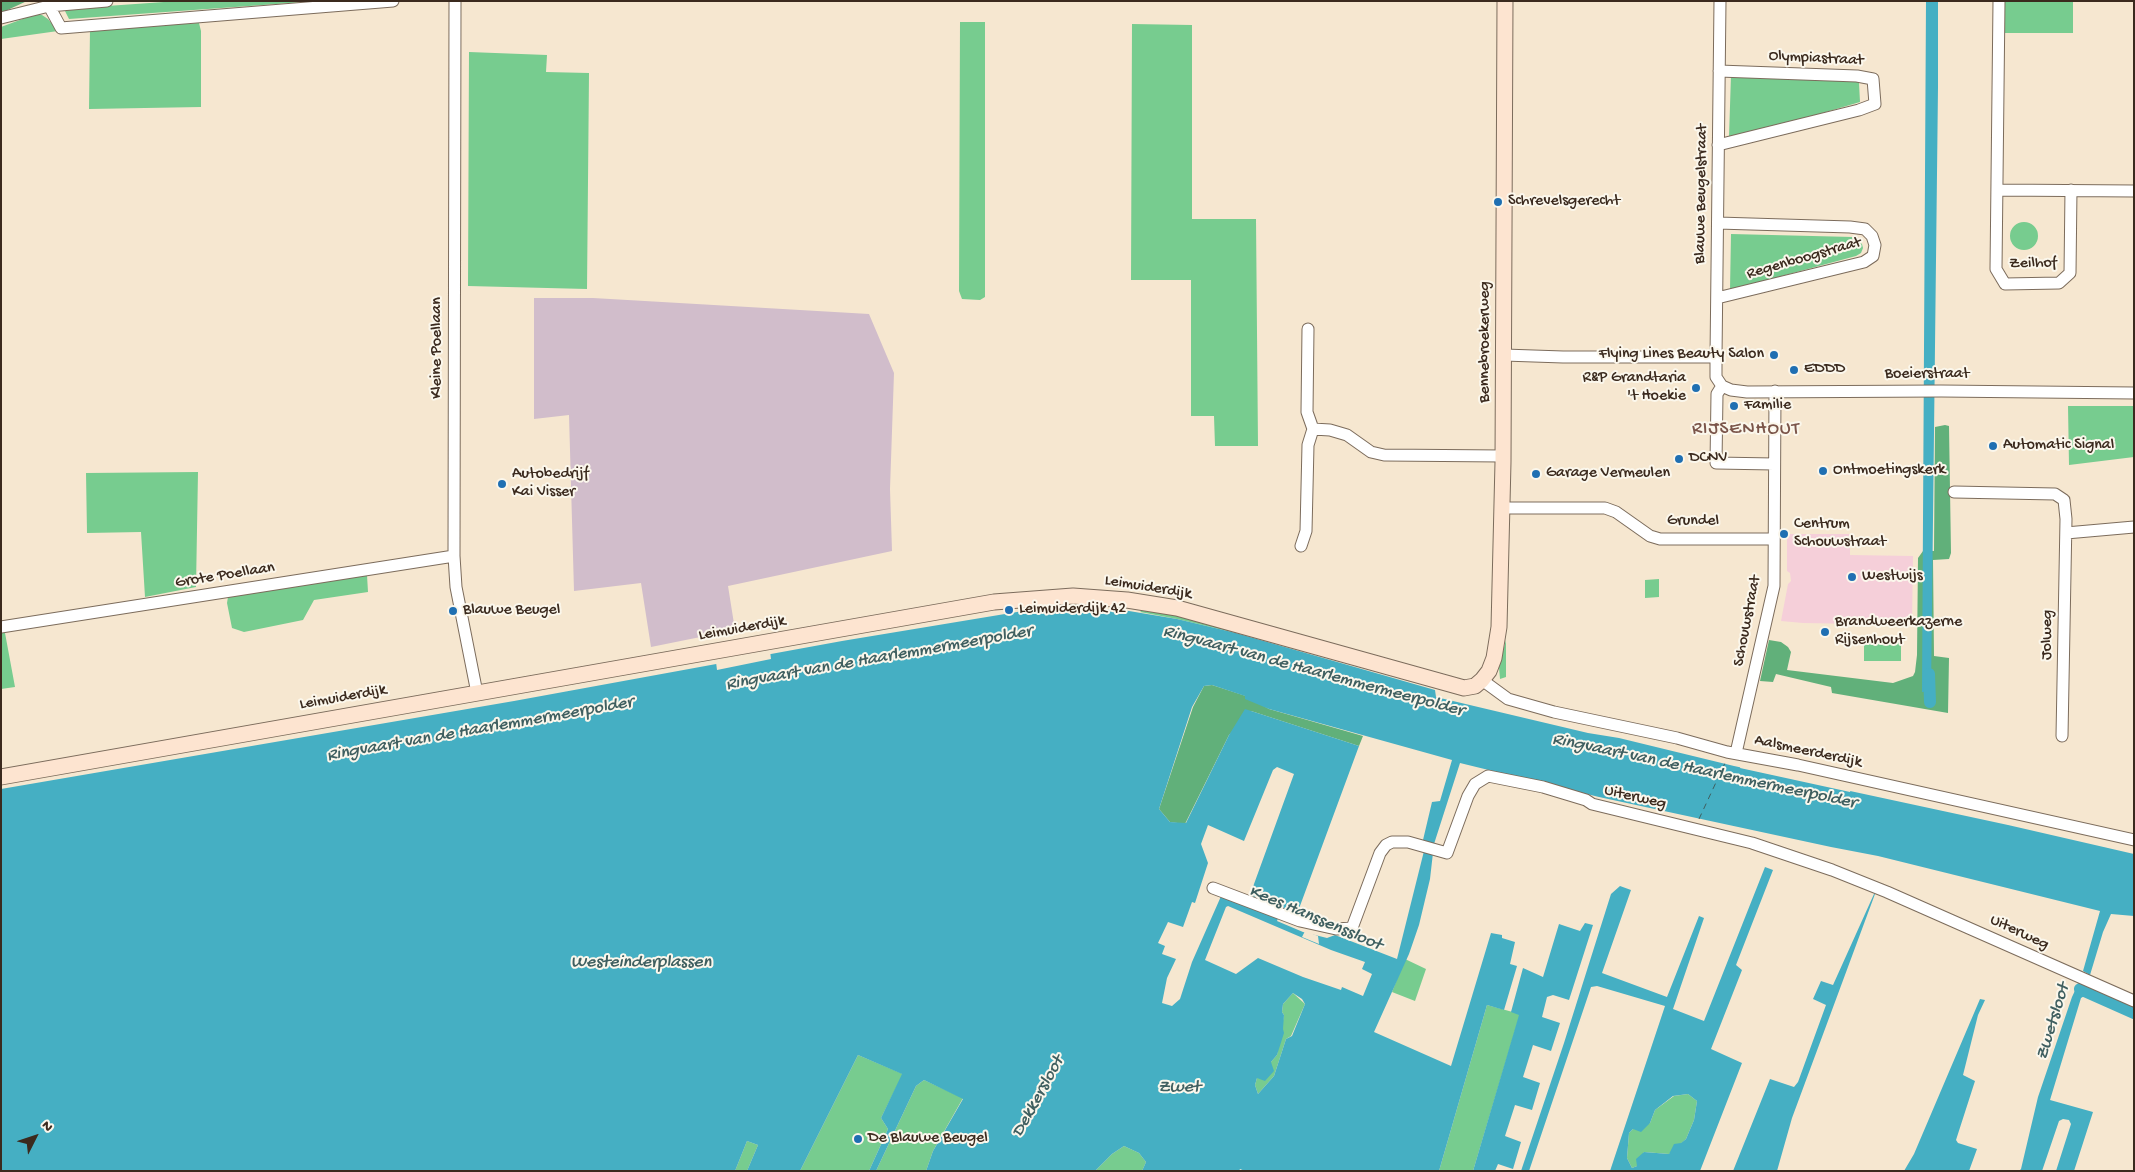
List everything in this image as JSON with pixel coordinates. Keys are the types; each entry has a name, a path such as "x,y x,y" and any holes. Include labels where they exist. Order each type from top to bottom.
{"street":[{"path":"1,18 49,6 107,1"},
{"path":"49,6 61,28 393,1"},
{"name":"Kleine Poellaan","path":"455,1 454,556 456,587 477,692"},
{"name":"Bennebroekerweg","path":"1482,680 1489,671 1494,658 1500,627 1504,354 1505,1"},
{"name":"Blauwe Beugelstraat","path":"1720,1 1716,377 1722,386"},
{"name":"Zeilhof","path":"1999,1 1996,269 2004,284 2059,283 2070,273 2071,190"},
{"name":"Olympiastraat","path":"1718,145 1859,110 1875,104 1873,79 1858,76 1719,71"},
{"path":"1998,190 2134,190"},
{"name":"Regenboogstraat","path":"1716,298 1864,262 1873,256 1875,245 1872,236 1865,230 1850,227 1718,224"},
{"path":"1301,546 1306,531 1308,445 1313,429 1307,412 1308,329"},
{"path":"1504,354 1564,357 1716,357"},
{"path":"1722,386 1717,394 1716,463 1774,464"},
{"name":"Boeierstraat","path":"1722,386 1739,391 2134,393"},
{"name":"Schouwstraat","path":"1736,753 1771,602 1774,581 1774,391"},
{"path":"1313,429 1330,430 1347,435 1371,452 1384,456 1502,456"},
{"name":"Jolweg","path":"1954,492 2060,496 2065,503 2062,736"},
{"name":"Grundel","path":"1502,504 1507,508 1605,508 1616,512 1650,536 1660,539 1774,539"},
{"path":"2066,533 2134,527"},
{"name":"Grote Poellaan","path":"1,627 454,556"},
{"name":"Leimuiderdijk","path":"1,777 994,602 1073,596 1127,600 1176,608 1464,688 1475,686 1482,680"},
{"name":"Aalsmeerderdijk","path":"1482,680 1508,699 1520,703 1736,753 1798,765 2134,840"},
{"name":"Uiterweg","path":"1214,888 1300,921 1336,929 1352,928 1380,852 1386,845 1400,842 1420,845 1447,853 1468,796 1475,784 1488,776 1543,786 1586,800 1592,804 1752,843 1832,870 1887,892 2134,1001"}],"shaded area":[{"path":"534,298 593,298 869,314 894,373 890,489 892,551 728,586 735,630 651,647 641,583 574,591 569,415 534,419"},
{"name":"Westwijs","path":"1787,534 1850,534 1850,555 1913,556 1912,625 1781,621 1788,584 1791,581 1790,573 1787,571"}],"green space":[{"path":"1,1 27,1 1,13"},
{"path":"178,1 318,1 69,19 64,9"},
{"path":"2004,1 2073,1 2073,33 2004,33"},
{"path":"36,14 48,19 58,31 1,39 1,27"},
{"path":"960,22 985,22 985,297 980,300 962,299 959,291"},
{"path":"199,23 201,31 201,107 89,109 90,29"},
{"path":"1132,24 1192,25 1192,219 1256,219 1258,446 1215,446 1214,416 1191,416 1191,280 1131,280"},
{"path":"469,52 547,55 546,72 589,73 587,289 468,286"},
{"path":"1731,75 1854,79 1859,83 1860,102 1799,120 1729,137"},
{"path":"2024,222 2034,226 2038,236 2034,246 2024,250 2014,246 2010,236 2014,226"},
{"path":"1731,234 1853,237 1862,244 1863,248 1861,253 1856,256 1730,290"},
{"path":"2068,406 2134,406 2134,457 2069,465"},
{"path":"1949,426 1951,553 1949,559 1933,560 1934,656 1949,658 1948,713 1832,693 1831,687 1776,674 1773,682 1760,681 1769,640 1781,642 1791,652 1787,670 1893,683 1913,676 1917,655 1918,558 1923,551 1934,551 1935,427"},
{"path":"198,472 196,587 145,597 141,532 87,533 86,473"},
{"path":"367,575 368,592 314,600 303,620 244,632 232,628 227,603 228,597"},
{"path":"1659,579 1659,597 1645,598 1645,580"},
{"path":"1145,608 1233,628 1236,633 1140,612"},
{"path":"1,633 5,633 15,687 1,689"},
{"path":"1506,640 1506,677 1500,679 1499,667"},
{"path":"1901,642 1901,661 1864,661 1864,643"},
{"path":"1212,685 1246,696 1269,709 1363,736 1359,746 1251,711 1229,735 1185,824 1170,822 1159,809 1193,707 1204,686"},
{"path":"1405,959 1426,969 1415,1001 1392,992"},
{"path":"1293,993 1305,1004 1291,1036 1286,1039 1274,1076 1258,1094 1255,1085 1257,1078 1277,1055 1284,1015 1282,1012 1283,1004"},
{"path":"1487,1005 1520,1014 1473,1171 1439,1171"},
{"path":"858,1055 903,1074 881,1118 888,1129 869,1171 800,1171"},
{"path":"924,1080 963,1098 933,1151 926,1171 876,1171 916,1086"},
{"path":"1688,1094 1697,1101 1694,1120 1686,1139 1669,1154 1644,1152 1637,1166 1632,1168 1627,1158 1629,1133 1633,1129 1650,1123 1655,1110 1674,1096"},
{"path":"747,1141 758,1145 747,1171 735,1171"},
{"path":"1124,1146 1139,1153 1146,1162 1142,1171 1095,1171 1112,1154"}],"water":[{"path":"1926,1 1938,1 1938,87 1931,691 1922,692"},
{"name":"Westeinderplassen","path":"1067,608 1123,610 1177,619 1236,633 1435,690 1436,697 1734,766 2134,854 2134,916 2111,914 2103,932 2090,975 2083,971 2100,911 1878,856 1599,797 1460,763 1434,844 1430,879 1419,925 1409,954 1374,1032 1451,1066 1491,933 1502,935 1502,938 1515,942 1510,964 1517,966 1504,1010 1487,1005 1439,1171 1245,1171 1240,1169 1239,1171 1142,1171 1146,1162 1139,1153 1124,1146 1112,1154 1095,1171 926,1171 933,1151 963,1099 924,1080 916,1086 876,1171 869,1171 888,1129 881,1118 902,1074 858,1055 800,1171 747,1171 758,1145 747,1141 735,1171 1,1171 1,789 514,701 842,641 1023,611","holes":["1212,685 1245,696 1245,699 1269,709 1452,760 1440,801 1432,802 1423,840 1426,841 1424,851 1397,959 1335,935 1327,938 1303,932 1277,921 1279,916 1222,894 1192,962 1180,999 1172,1006 1162,1003 1167,978 1176,959 1162,954 1165,946 1158,943 1168,922 1183,927 1192,902 1195,903 1208,863 1201,844 1208,825 1244,841 1273,770 1277,767 1294,774 1250,895 1297,914 1359,746 1245,709 1229,735 1186,823 1170,822 1159,809 1192,707 1204,686","1228,906 1331,950 1365,962 1362,969 1372,974 1363,996 1342,987 1341,990 1303,977 1258,958 1236,974 1205,960","1293,993 1302,999 1305,1004 1292,1036 1286,1039 1274,1076 1258,1094 1255,1085 1257,1078 1265,1081 1274,1071 1271,1062 1277,1055 1284,1033 1283,1004"]},
{"path":"1765,867 1773,870 1736,965 1742,970 1711,1049 1742,1063 1700,1171 1610,1171 1665,1006 1597,986 1591,987 1529,1171 1521,1171 1611,894 1620,886 1631,890 1602,973 1667,997 1699,916 1704,918 1673,1009 1704,1021","holes":["1688,1094 1697,1101 1694,1120 1686,1139 1681,1143 1674,1144 1669,1154 1644,1152 1636,1159 1637,1166 1632,1168 1627,1158 1629,1133 1633,1129 1641,1132 1650,1123 1655,1110 1673,1096"]},
{"path":"1874,894 1792,1118 1777,1171 1733,1171 1770,1079 1794,1087 1798,1082 1826,1005 1813,999 1821,981 1833,985"},
{"path":"1585,923 1593,925 1569,1000 1553,995 1547,997 1542,1017 1560,1023 1551,1051 1533,1045 1523,1077 1540,1083 1532,1110 1515,1105 1505,1136 1521,1142 1513,1169 1498,1164 1495,1171 1473,1171 1519,1015 1511,1012 1523,968 1543,977 1559,924 1580,931"},
{"path":"2079,982 2089,986 2086,995 2081,998 2050,1100 2093,1112 2074,1171 2056,1171 2071,1124 2069,1120 2063,1119 2059,1121 2042,1171 2019,1171 2038,1097 2072,997"},
{"path":"1980,999 1985,1000 1978,1015 1963,1075 1975,1081 1956,1140 1958,1143 1977,1149 1969,1171 1904,1171 1914,1154"}],"pier":[{"path":"770,651 771,659 717,670 716,662"},
{"path":"1741,765 1851,789 1850,792 1740,768"},
{"path":"1305,931 1318,936 1319,944 1302,937"}],"waterway":[{"path":"1929,674 1930,702"},
{"name":"Zwetsloot","path":"2080,989 2134,1013"}],"ferry route":[{"path":"1699,819 1725,763"}],"place":[{"name":"Schrevelsgerecht","path":"1498,202"},
{"name":"Flying Lines Beauty Salon","path":"1774,355"},
{"name":"EDDD","path":"1794,370"},
{"name":"R&P Grandtaria 't Hoekie","path":"1696,388"},
{"name":"Familie","path":"1734,406"},
{"name":"Automatic Signal","path":"1993,446"},
{"name":"DCNV","path":"1679,459"},
{"name":"Ontmoetingskerk","path":"1823,471"},
{"name":"Garage Vermeulen","path":"1536,474"},
{"name":"Autobedrijf Kai Visser","path":"502,484"},
{"name":"Centrum Schouwstraat","path":"1784,534"},
{"name":"Westwijs","path":"1852,577"},
{"name":"Leimuiderdijk 42","path":"1009,610"},
{"name":"Blauwe Beugel","path":"453,611"},
{"name":"Brandweerkazerne Rijsenhout","path":"1825,632"},
{"name":"De Blauwe Beugel","path":"858,1139"}],"district":[{"name":"RIJSENHOUT","path":"1746,430"}],"water label":[{"name":"Ringvaart van de Haarlemmermeerpolder","path":"879,659"},
{"name":"Ringvaart van de Haarlemmermeerpolder","path":"1313,672"},
{"name":"Ringvaart van de Haarlemmermeerpolder","path":"480,730"},
{"name":"Ringvaart van de Haarlemmermeerpolder","path":"1704,772"},
{"name":"Kees Hanssenssloot","path":"1315,919"},
{"name":"Zwet","path":"1179,1088"},
{"name":"Dekkersloot","path":"1039,1097"}]}
